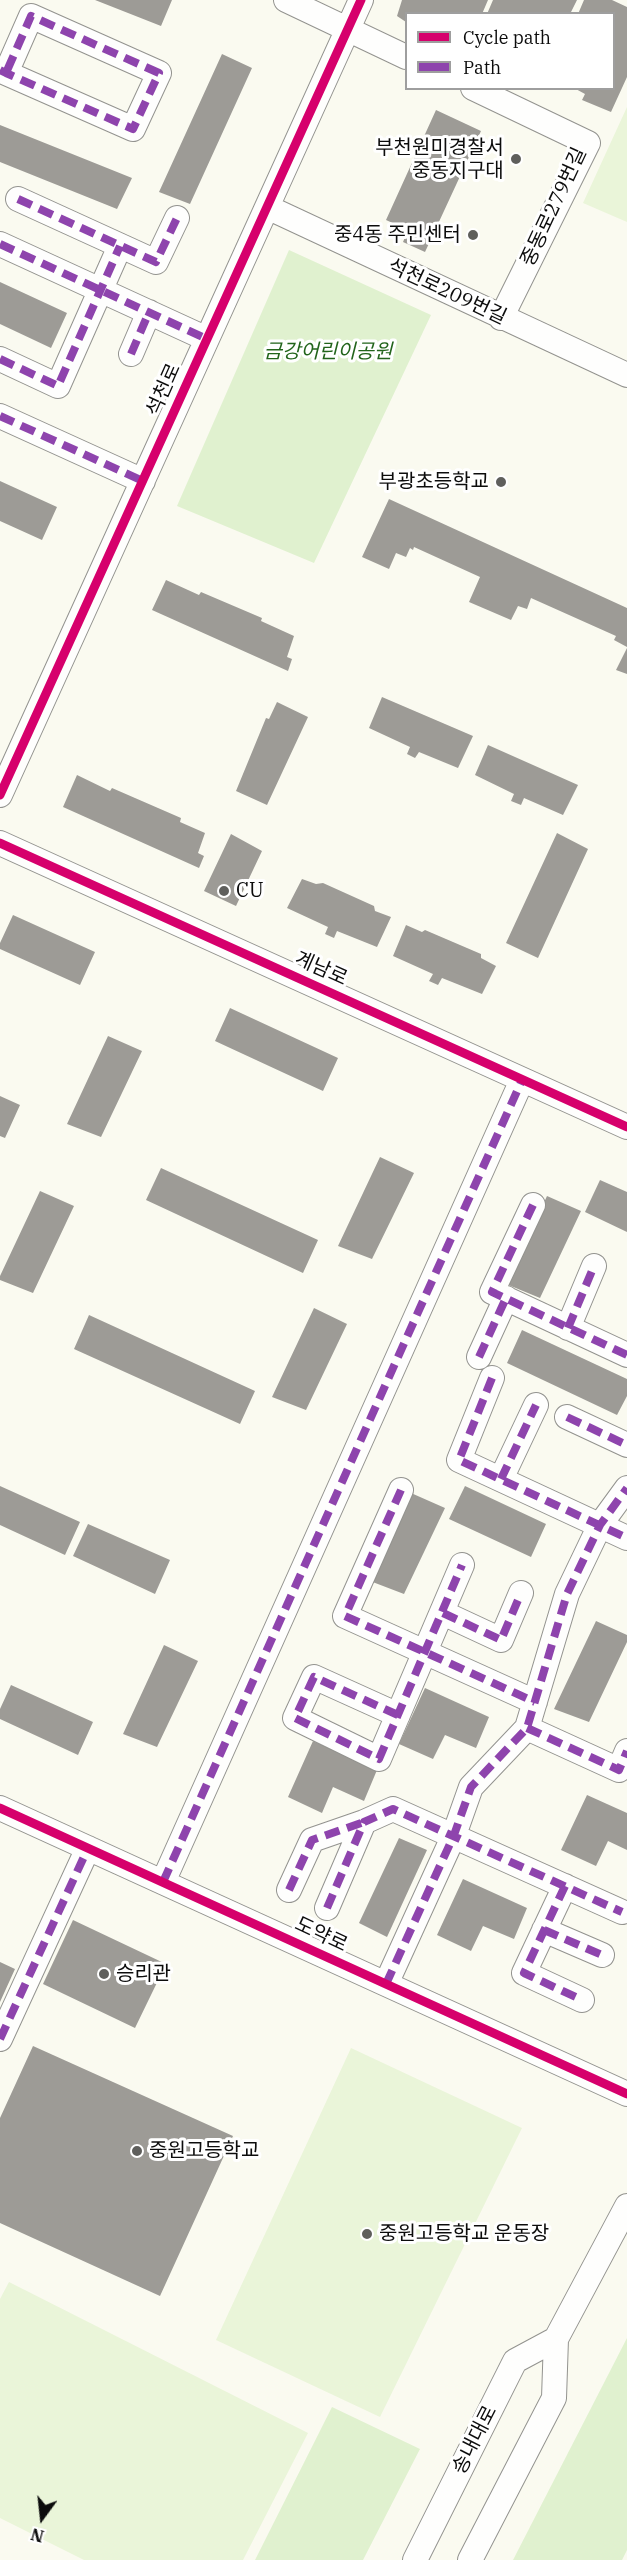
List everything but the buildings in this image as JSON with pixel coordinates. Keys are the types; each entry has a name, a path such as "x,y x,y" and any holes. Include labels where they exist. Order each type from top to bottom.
{"street":[{"path":"286,0 405,57"},
{"name":"석천로","path":"0,795 361,0"},
{"path":"31,16 159,73 133,129 3,71 31,16"},
{"name":"중동로279번길","path":"477,90 588,143 501,318"},
{"path":"18,199 156,262 177,218"},
{"name":"석천로209번길","path":"267,207 627,375"},
{"path":"0,244 207,339"},
{"path":"0,359 58,386 120,246"},
{"path":"131,354 149,312"},
{"path":"0,416 143,481"},
{"name":"계남로","path":"0,843 627,1127"},
{"path":"163,1882 522,1080"},
{"path":"533,1205 492,1292 627,1355"},
{"path":"568,1328 594,1266"},
{"path":"479,1357 506,1299"},
{"path":"492,1378 459,1460 627,1538"},
{"path":"501,1479 536,1405"},
{"path":"567,1417 627,1445"},
{"path":"386,1984 454,1835 471,1787 527,1728 567,1594 600,1525 627,1488"},
{"path":"401,1490 345,1616 535,1702"},
{"path":"398,1715 462,1565"},
{"path":"443,1613 501,1640 521,1593"},
{"path":"527,1728 619,1770 627,1751"},
{"name":"도약로","path":"0,1808 627,2094"},
{"path":"289,1890 312,1840 393,1809 622,1912"},
{"path":"327,1908 364,1822"},
{"path":"0,2039 88,1848"},
{"path":"565,1886 524,1973 582,2000"},
{"path":"544,1930 602,1955"},
{"path":"470,2560 554,2398 556,2339 627,2206"},
{"name":"송내대로","path":"415,2560 514,2361 556,2339"}],"green space":[{"path":"627,107 627,222 583,203"},
{"name":"금강어린이공원","path":"289,250 431,315 314,563 177,506"},
{"name":"중원고등학교 운동장","path":"351,2048 522,2128 380,2417 216,2340"},
{"path":"9,2282 308,2433 243,2560 84,2560 0,2518 0,2299"},
{"path":"627,2338 627,2550 622,2560 513,2560"},
{"path":"332,2407 420,2449 363,2560 255,2560"}],"marked path":[{"path":"0,70 6,73 133,129 159,73 31,16 6,73"},
{"path":"18,199 156,262 177,218"},
{"path":"0,244 207,339"},
{"path":"0,359 58,386 120,246"},
{"path":"131,354 149,312"},
{"path":"0,416 143,481"},
{"path":"163,1882 522,1080"},
{"path":"533,1205 492,1292 627,1355"},
{"path":"568,1328 594,1266"},
{"path":"479,1357 506,1298"},
{"path":"492,1378 459,1460 627,1538"},
{"path":"501,1479 536,1405"},
{"path":"567,1417 627,1445"},
{"path":"386,1984 454,1835 471,1787 527,1728 567,1594 600,1525 627,1488"},
{"path":"401,1490 345,1616 535,1702"},
{"path":"398,1715 314,1677 295,1718 379,1759 462,1565"},
{"path":"443,1613 501,1640 521,1593"},
{"path":"527,1728 619,1770 627,1751"},
{"path":"327,1908 364,1822 393,1809 622,1912"},
{"path":"289,1890 312,1840 364,1822"},
{"path":"0,2039 88,1848"},
{"path":"565,1886 524,1973 582,2000"},
{"path":"544,1930 602,1955"}],"cycle path":[{"path":"0,795 361,0"},
{"path":"0,843 627,1127"},
{"path":"0,1808 627,2094"}],"place":[{"name":"부천원미경찰서 중동지구대","path":"516,159"},
{"name":"중4동 주민센터","path":"473,235"},
{"name":"부광초등학교","path":"501,482"},
{"name":"CU","path":"224,891"},
{"name":"승리관","path":"104,1974"},
{"name":"중원고등학교","path":"137,2151"},
{"name":"중원고등학교 운동장","path":"367,2234"}]}
